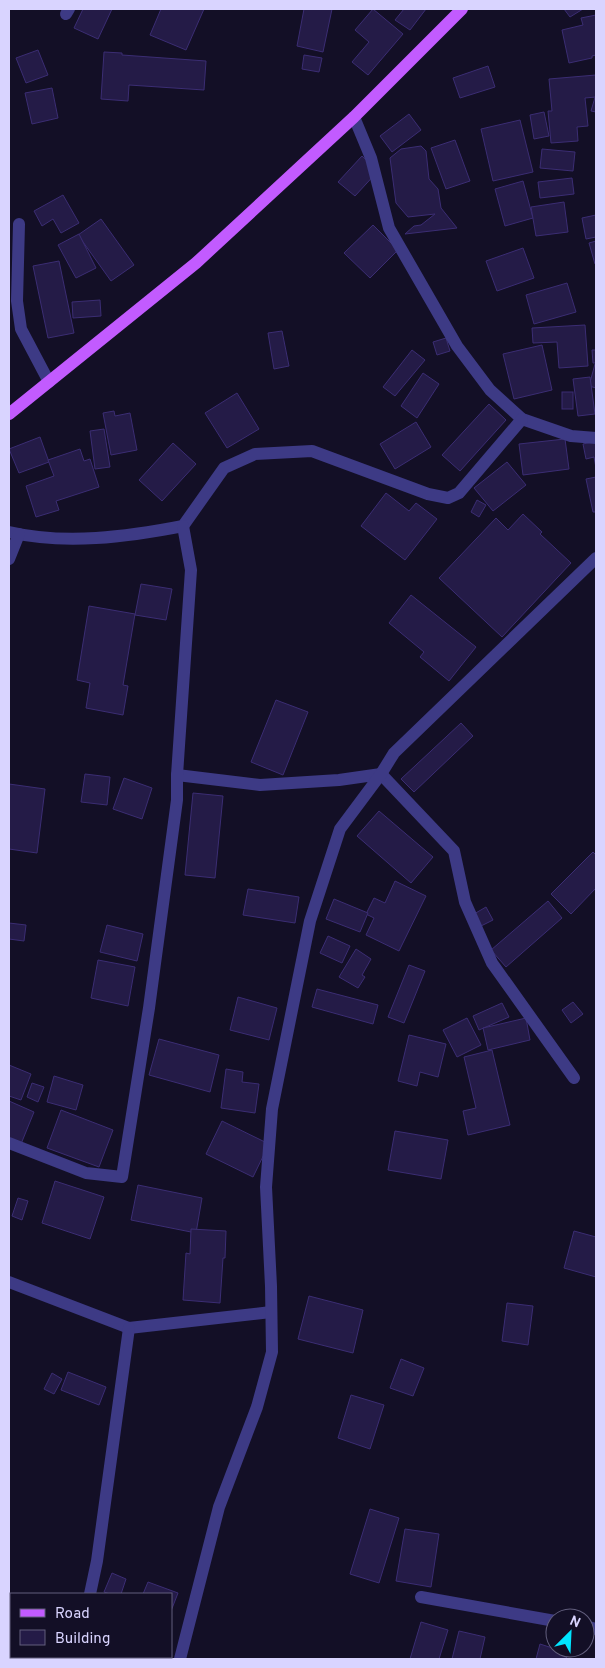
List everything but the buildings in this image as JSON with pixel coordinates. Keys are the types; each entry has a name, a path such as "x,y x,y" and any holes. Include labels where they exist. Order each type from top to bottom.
{"main road":[{"path":"9,414 196,263 354,117 462,9"}],"street":[{"path":"354,117 371,158 389,228 457,346 490,390 522,419 571,436 596,438"},
{"path":"19,224 18,301 21,329 49,382"},
{"path":"9,559 14,533 68,539 147,533 183,526 224,468 255,454 312,450 428,494 448,498 459,493 522,419"},
{"path":"9,1143 86,1173 122,1177 147,1017 177,800 176,775 191,570 183,526"},
{"path":"180,1659 219,1507 257,1407 272,1352 266,1187 272,1109 310,921 340,829 394,754 596,558"},
{"path":"176,775 260,785 339,780 381,774"},
{"path":"381,774 454,852 464,902 492,963 574,1078"},
{"path":"9,1282 128,1328 271,1312"},
{"path":"90,1593 97,1560 128,1328"},
{"path":"421,1597 545,1619"}]}
